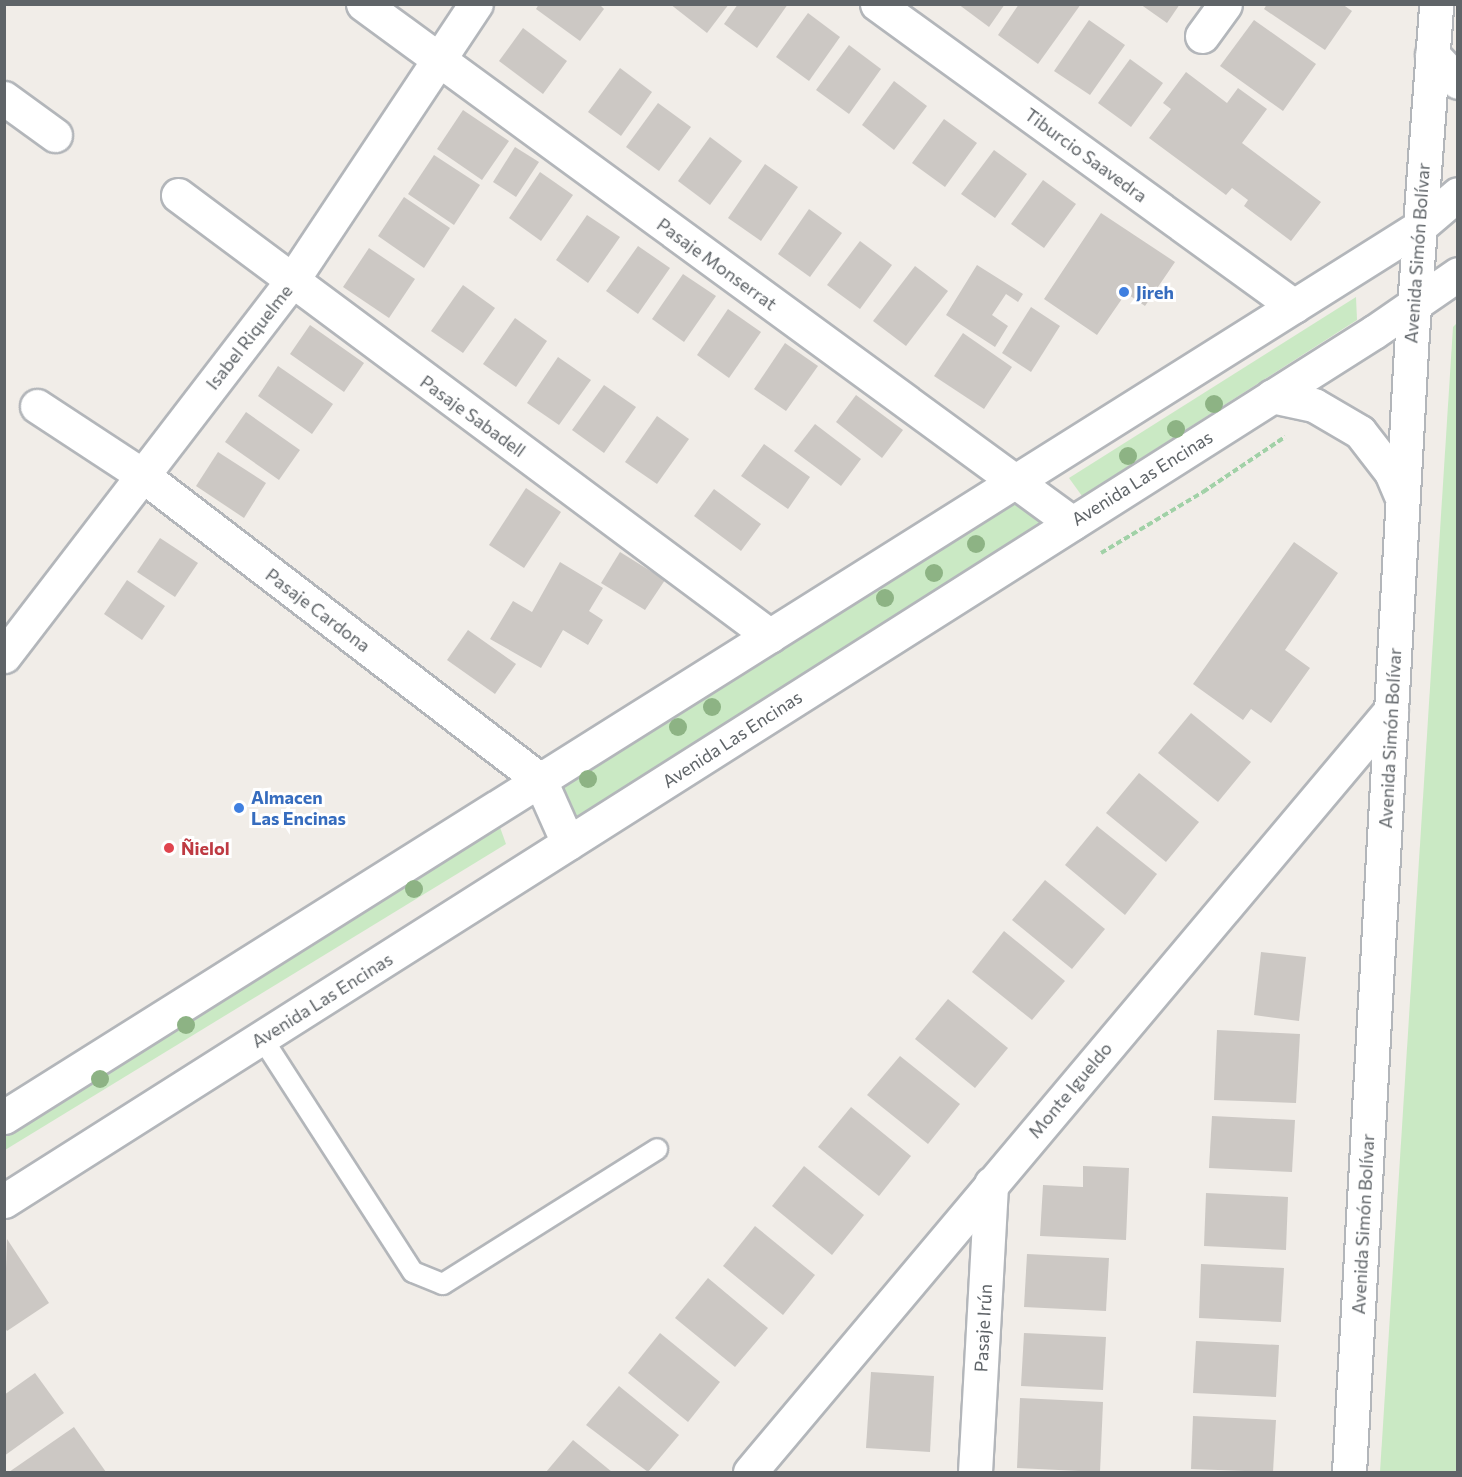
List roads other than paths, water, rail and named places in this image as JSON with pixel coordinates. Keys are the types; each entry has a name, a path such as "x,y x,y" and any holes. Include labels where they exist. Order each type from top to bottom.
{"street":[{"name":"Pasaje Monserrat","path":"363,4 1072,523"},
{"name":"Isabel Riquelme","path":"4,657 291,282 476,4"},
{"name":"Tiburcio Saavedra","path":"877,4 1294,306"},
{"path":"1202,36 1225,4"},
{"name":"Avenida Simón Bolívar","path":"1349,1473 1413,307 1436,4"},
{"path":"1432,54 1458,82"},
{"path":"4,98 55,135"},
{"path":"4,1117 1418,228 1458,194"},
{"name":"Pasaje Sabadell","path":"178,195 291,282 770,636"},
{"name":"Avenida Las Encinas","path":"4,1201 1413,307 1458,274"},
{"path":"1272,396 1314,405 1360,432 1391,471 1402,499"},
{"name":"Pasaje Cardona","path":"37,406 142,475 540,780 568,843"},
{"name":"Monte Igueldo","path":"750,1473 991,1183 1391,710"},
{"name":"Pasaje Irún","path":"975,1473 991,1183"}],"lane":[{"path":"262,1038 412,1272 443,1284 657,1149"}],"place":[{"name":"Jireh","path":"1124,292"},
{"name":"Almacen Las Encinas","path":"239,808"},
{"name":"Ñielol","path":"169,848"}]}
